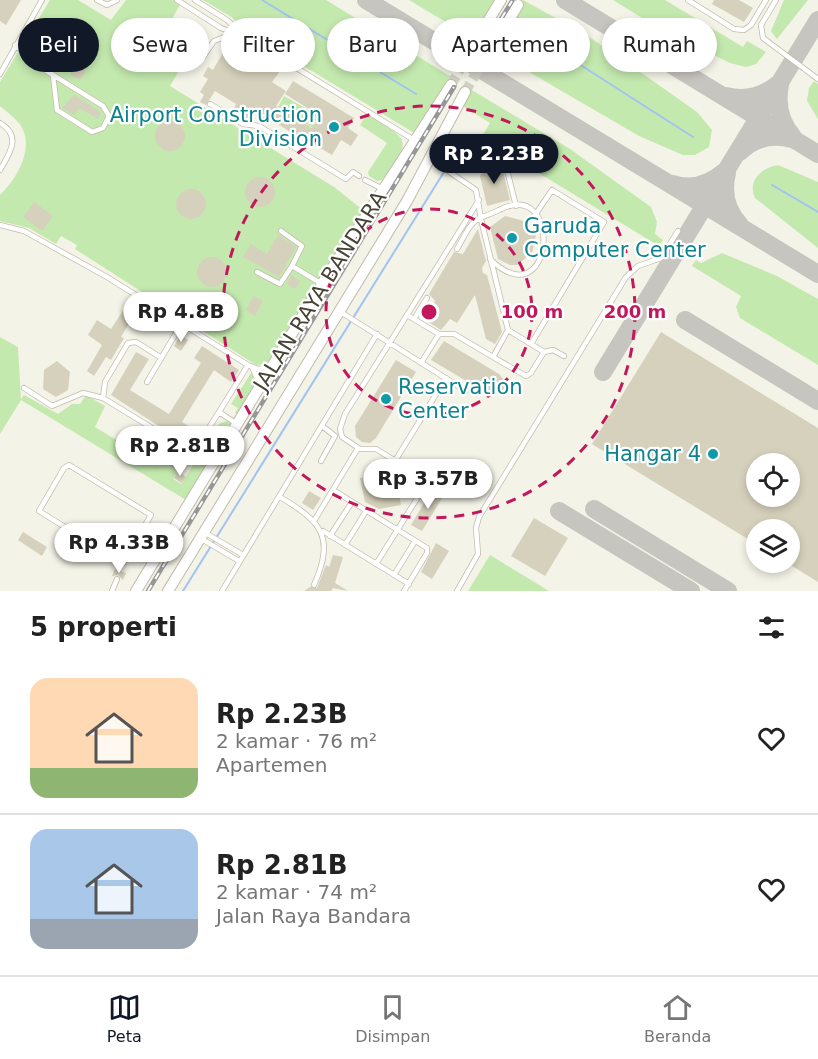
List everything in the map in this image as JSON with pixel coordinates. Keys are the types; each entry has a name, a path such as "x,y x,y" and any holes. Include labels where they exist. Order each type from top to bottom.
{"street":[{"path":"490,18 501,0"},
{"path":"510,18 518,5"},
{"name":"JALAN RAYA BANDARA","path":"136,591 322,284 451,85"},
{"name":"JALAN RAYA BANDARA","path":"168,591 205,537 342,313 432,160 465,93"}],"lane":[{"path":"0,74 42,0"},
{"path":"97,0 107,5 117,0"},
{"path":"177,0 221,28"},
{"path":"195,0 224,18"},
{"path":"688,0 735,29 744,30 751,25 766,0"},
{"path":"776,0 761,25 763,38 818,79"},
{"path":"209,48 214,41 221,38"},
{"path":"15,45 52,75 106,108 109,116 103,128 92,132 57,110 52,75"},
{"path":"302,72 416,141"},
{"path":"210,104 241,123 259,126 346,179 353,172 359,176"},
{"path":"0,123 9,130 13,141 10,153 0,170"},
{"path":"504,158 516,206"},
{"path":"432,160 475,187 508,330 493,357"},
{"path":"365,180 382,189"},
{"path":"531,344 604,222 552,190 535,215"},
{"path":"376,564 428,481 374,448 358,448 342,437 340,429 345,414 479,200"},
{"path":"457,249 474,222 506,207 516,206 535,215 542,225 546,243 543,254 534,267 524,273 514,274 504,271 490,259"},
{"path":"0,225 32,235 107,277 250,366 258,378 259,389"},
{"path":"257,272 280,284 292,266 302,246 281,231"},
{"path":"457,591 478,554 476,528 479,517 628,274 661,258 678,231"},
{"path":"292,266 322,284"},
{"path":"414,319 427,298"},
{"path":"342,313 466,391"},
{"path":"406,315 439,334 454,334 526,376 531,373 544,352"},
{"path":"147,382 182,323"},
{"path":"508,330 544,352 553,350 564,356"},
{"path":"222,591 377,334"},
{"path":"421,363 439,334"},
{"path":"104,398 107,378 128,343 136,342 160,357"},
{"path":"250,366 267,368 274,364"},
{"path":"24,388 52,406 83,393 104,398 190,451 196,448 250,366"},
{"path":"395,460 446,378"},
{"path":"219,412 238,424"},
{"path":"321,460 335,436 322,426"},
{"path":"314,521 358,448"},
{"path":"120,570 150,520 150,513 71,465 65,466 40,507 40,512 123,563"},
{"path":"333,490 427,548 428,552 404,591"},
{"path":"280,496 301,509 321,530 409,584"},
{"path":"330,536 352,502"},
{"path":"345,544 366,511"},
{"path":"314,585 325,553 321,530"},
{"path":"205,537 243,555"},
{"path":"205,537 239,561"},
{"path":"394,575 415,541"},
{"path":"112,591 117,579"}],"green space":[{"path":"50,0 78,0 111,20 111,72 178,72 170,86 334,187 363,210 269,364 256,365 75,249 77,245 61,236 56,244 29,228 0,221 0,195 19,170 25,150 26,140 18,122 0,106 0,82 18,52 18,72 99,72 99,18 39,18"},
{"path":"126,0 175,0 180,5 172,18 112,18"},
{"path":"203,0 326,0 355,18 327,18 327,72 419,72 419,57 431,64 431,72 443,72 453,78 420,133 416,134 313,72 315,18 232,18"},
{"path":"409,0 497,0 486,18 439,18"},
{"path":"523,0 556,18 512,18"},
{"path":"613,0 665,0 695,18 642,18"},
{"path":"784,0 808,0 777,39 771,31"},
{"path":"717,31 743,47 747,41 766,52 756,64 746,67 717,57"},
{"path":"590,38 602,46 602,72 640,72 697,112 712,130 709,147 695,155 683,155 639,136 529,72 590,72"},
{"path":"814,81 818,84 818,119 807,101 809,88"},
{"path":"470,89 570,149 651,207 657,222 655,234 663,240 659,246 481,138 490,123 461,105"},
{"path":"284,96 319,116 314,124 330,134 328,137 278,107"},
{"path":"367,114 392,130 402,141 399,156 382,180 377,181 369,176 368,172 387,143 360,125"},
{"path":"778,165 818,182 818,248 755,198 753,186 757,176 766,169"},
{"path":"722,253 777,276 818,299 818,365 740,318 736,307 741,296 692,266 696,260 701,263"},
{"path":"0,337 18,347 21,399 24,395 58,414 72,404 80,404 86,395 105,406 95,427 159,466 162,462 178,472 173,479 181,484 219,424 226,421 233,424 186,500 21,400 0,434"},
{"path":"251,373 258,384 238,415 235,413 238,408 231,404"},
{"path":"490,555 549,591 468,591"}],"building":[{"path":"0,0 21,0 6,25 0,21"},
{"path":"714,0 739,0 753,8 744,22 712,4"},
{"path":"221,56 221,72 279,72 272,82 286,91 276,106 312,128 320,116 285,94 293,81 354,118 348,128 358,135 351,146 341,140 332,155 296,136 256,109 245,120 232,112 236,104 215,91 206,105 200,102 204,95 200,92 208,79 203,76 205,72 209,72 209,68 213,70"},
{"path":"71,72 85,72 80,80 70,74"},
{"path":"74,95 101,112 98,119 79,108 74,115 62,108"},
{"path":"170,121 181,125 185,136 181,147 170,151 159,147 155,136 159,125"},
{"path":"492,157 496,172 503,171 510,200 487,206 480,176"},
{"path":"260,177 271,181 275,192 271,203 260,207 249,203 245,192 249,181"},
{"path":"191,189 202,193 206,204 202,215 191,219 180,215 176,204 180,193"},
{"path":"34,202 53,216 42,231 23,217"},
{"name":"Garuda Computer Center","path":"505,216 524,221 536,235 532,253 517,265 510,265 498,259 490,227"},
{"path":"478,229 486,261 482,268 483,273 487,275 502,332 495,344 486,339 475,295 457,323 450,319 441,330 424,319 435,301 429,294 454,252 463,254"},
{"path":"278,235 296,247 279,277 243,257 251,244 267,254"},
{"path":"212,257 223,261 227,272 223,283 212,287 201,283 197,272 201,261"},
{"path":"291,275 300,281 295,289 287,284"},
{"path":"254,296 263,301 255,316 246,310"},
{"path":"124,309 134,315 121,337 124,338 111,360 106,357 94,376 87,371 102,345 88,335 97,320 111,329"},
{"name":"Hangar 4","path":"661,332 818,428 818,582 800,571 800,519 746,519 746,538 592,444"},
{"path":"180,335 188,340 181,351 174,346"},
{"path":"444,341 499,374 504,380 504,389 498,394 490,395 431,360"},
{"path":"202,346 239,370 231,382 214,370 182,422 200,433 193,445 171,434 111,395 136,352 149,359 130,390 169,414 201,363 194,358"},
{"name":"Reservation Center","path":"396,360 416,372 376,438 370,443 362,442 356,437 355,426"},
{"path":"57,361 70,372 68,390 56,397 43,389 44,370"},
{"path":"160,449 182,463 177,471 155,457"},
{"path":"179,471 186,477 181,483 174,478"},
{"path":"396,471 401,505 379,509 365,502 360,478"},
{"path":"433,488 444,495 422,531 411,525"},
{"path":"309,491 321,498 313,510 302,503"},
{"path":"534,518 568,538 545,576 511,556"},
{"path":"23,532 47,547 42,556 18,540"},
{"path":"436,543 449,551 432,579 421,572"},
{"path":"333,555 343,557 335,583 348,591 333,588 331,591 304,591 310,587 317,588 326,565 329,567"},
{"path":"115,569 126,573 123,580 118,575 112,576"}],"waterway":[{"path":"262,0 416,94"},
{"path":"590,71 693,137"},
{"path":"183,591 467,135"},
{"path":"772,185 818,212"}],"taxiway":[{"path":"366,0 818,274"},
{"path":"565,0 818,154"},
{"path":"603,372 818,20"},
{"path":"726,96 753,97 778,84"},
{"path":"780,85 780,113 793,137"},
{"path":"740,152 751,143 764,138 792,139"},
{"path":"673,184 701,185 725,171"},
{"path":"727,173 726,201 740,225"},
{"path":"685,320 818,401"},
{"path":"594,509 728,591"},
{"path":"559,511 691,591"}],"tunnel":[{"path":"451,85 458,72"},
{"path":"465,92 477,72"}],"railway":[{"path":"502,18 512,1"},
{"path":"148,591 454,87"}],"place":[{"name":"Airport Construction Division","path":"334,127"},
{"name":"Garuda Computer Center","path":"512,238"},
{"name":"Reservation Center","path":"386,399"},
{"name":"Hangar 4","path":"713,454"}]}
